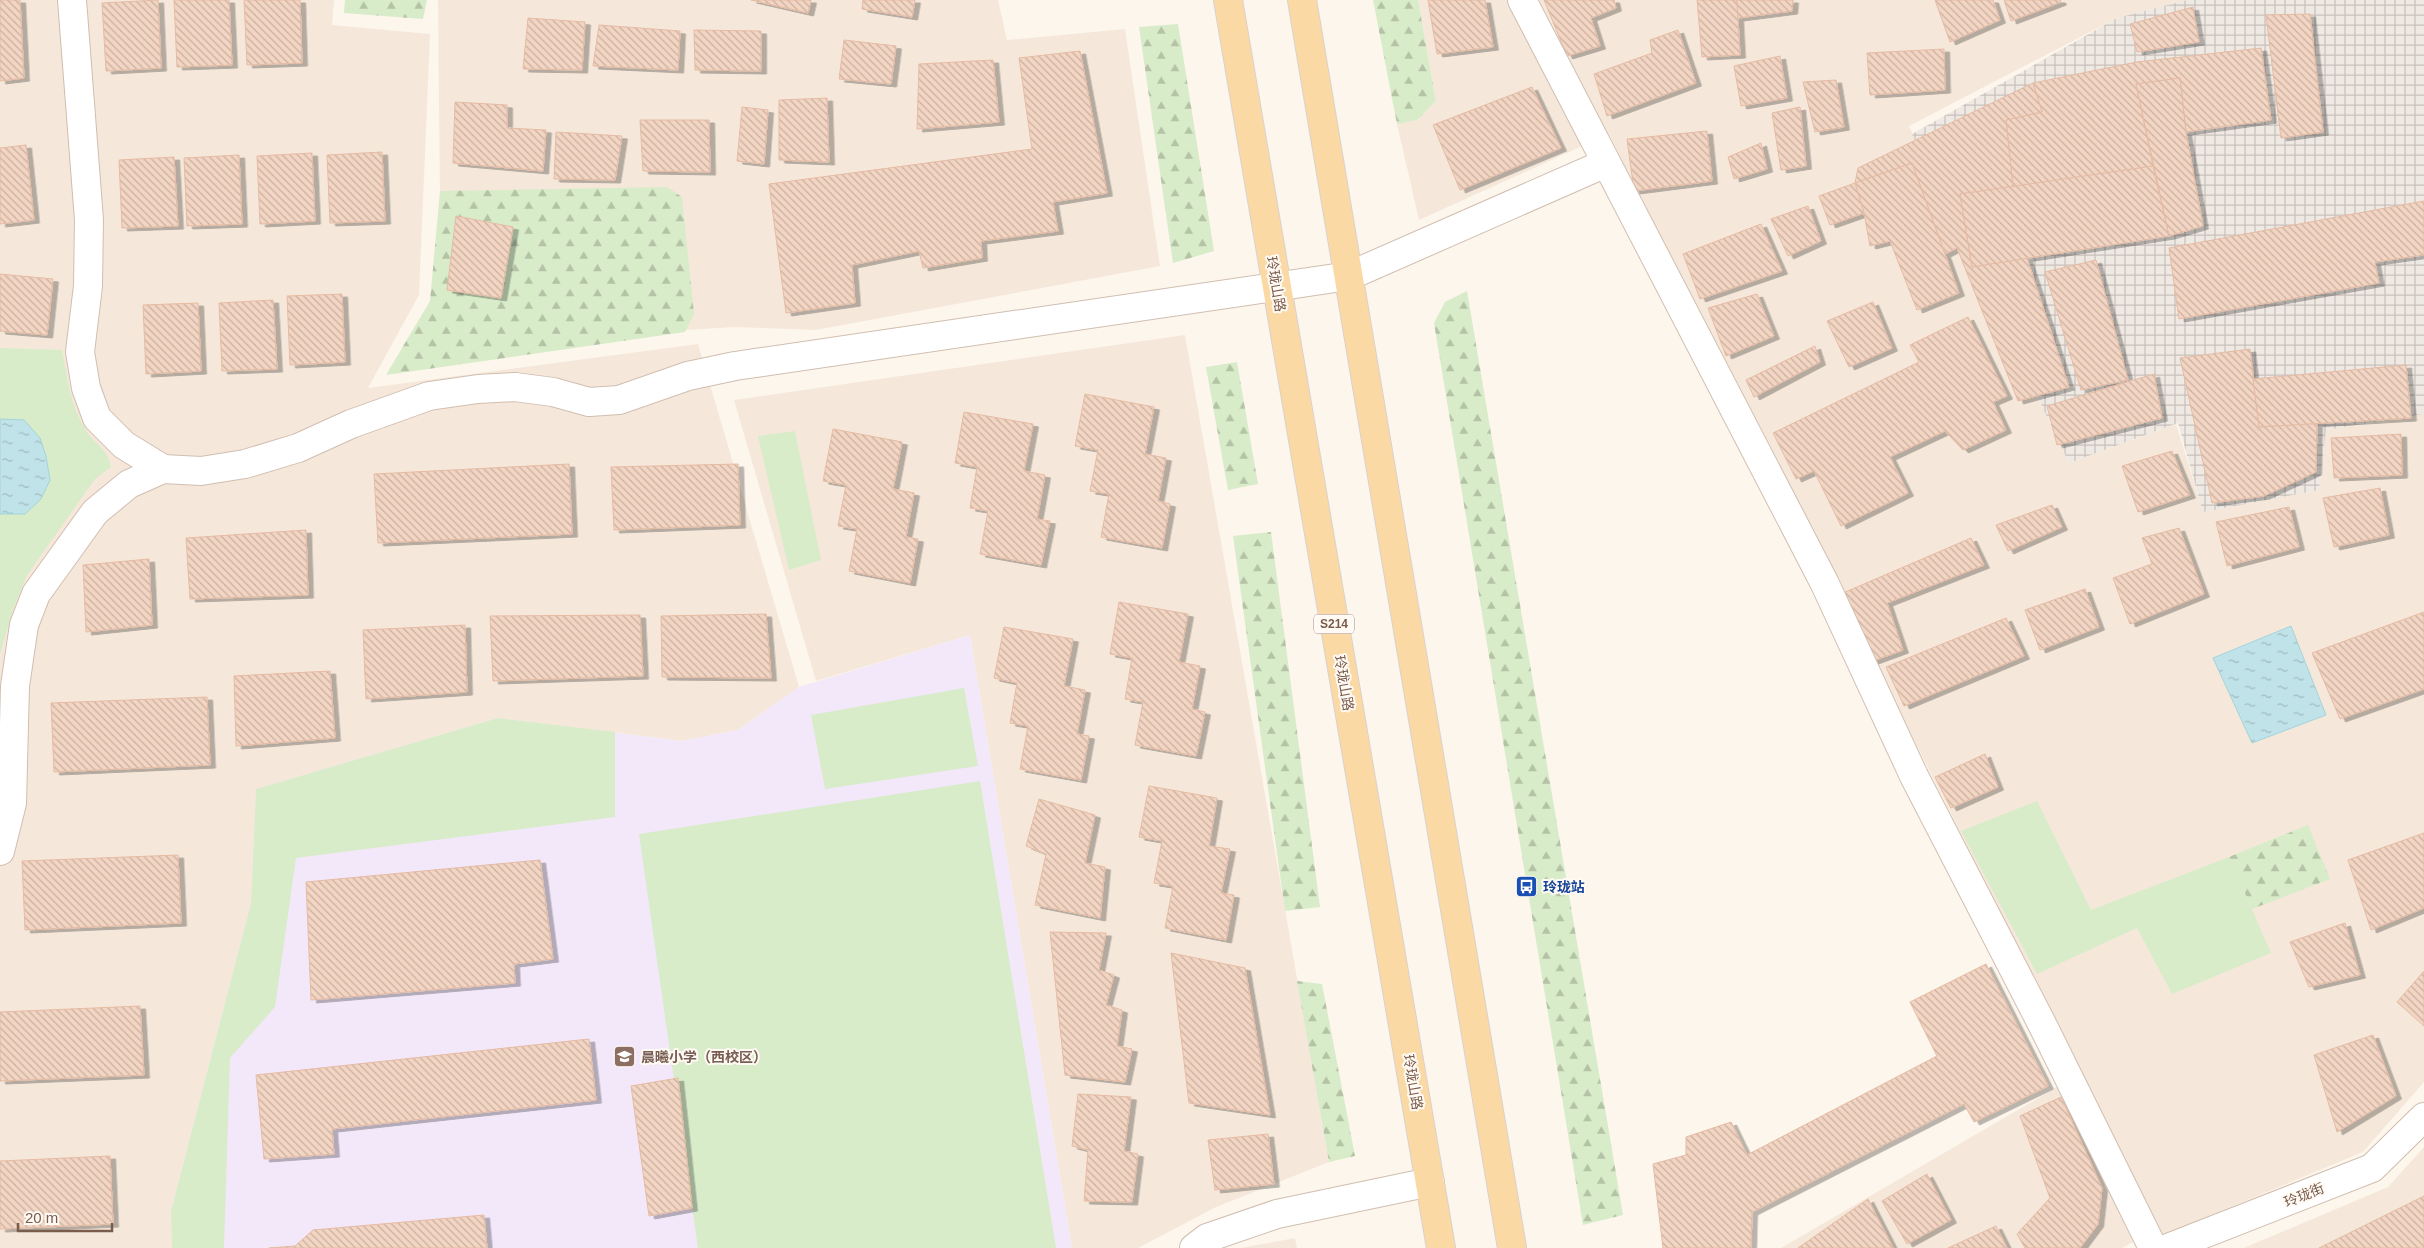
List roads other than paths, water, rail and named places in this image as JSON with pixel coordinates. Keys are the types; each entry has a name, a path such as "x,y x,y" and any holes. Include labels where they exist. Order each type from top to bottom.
{"main road":[{"name":"玲珑山路","path":"1228,0 1441,1248"},
{"path":"1302,0 1512,1248"}],"street":[{"path":"72,0 89,220 88,286 80,352 86,388 97,418 124,445 163,469"},
{"path":"1522,0 1825,584 1914,776 2047,1033 2153,1248"},
{"path":"0,852 12,803 16,678 24,625 36,594 95,512 129,484 163,469 201,471 245,464 298,448 351,424 429,396 478,389 515,387 553,392 589,402 619,400 688,376 735,366 1276,285 1349,276 1606,163"},
{"name":"玲珑街","path":"2168,1248 2372,1168 2424,1118"},
{"path":"1194,1248 1207,1238 1277,1214 1430,1182"}],"water":[{"path":"0,419 24,420 40,438 46,456 50,480 41,499 25,514 0,514"},
{"path":"2291,626 2326,715 2252,743 2213,658"}],"place":[{"name":"玲珑站","path":"1527,887"},
{"name":"晨曦小学（西校区）","path":"625,1057"}]}
